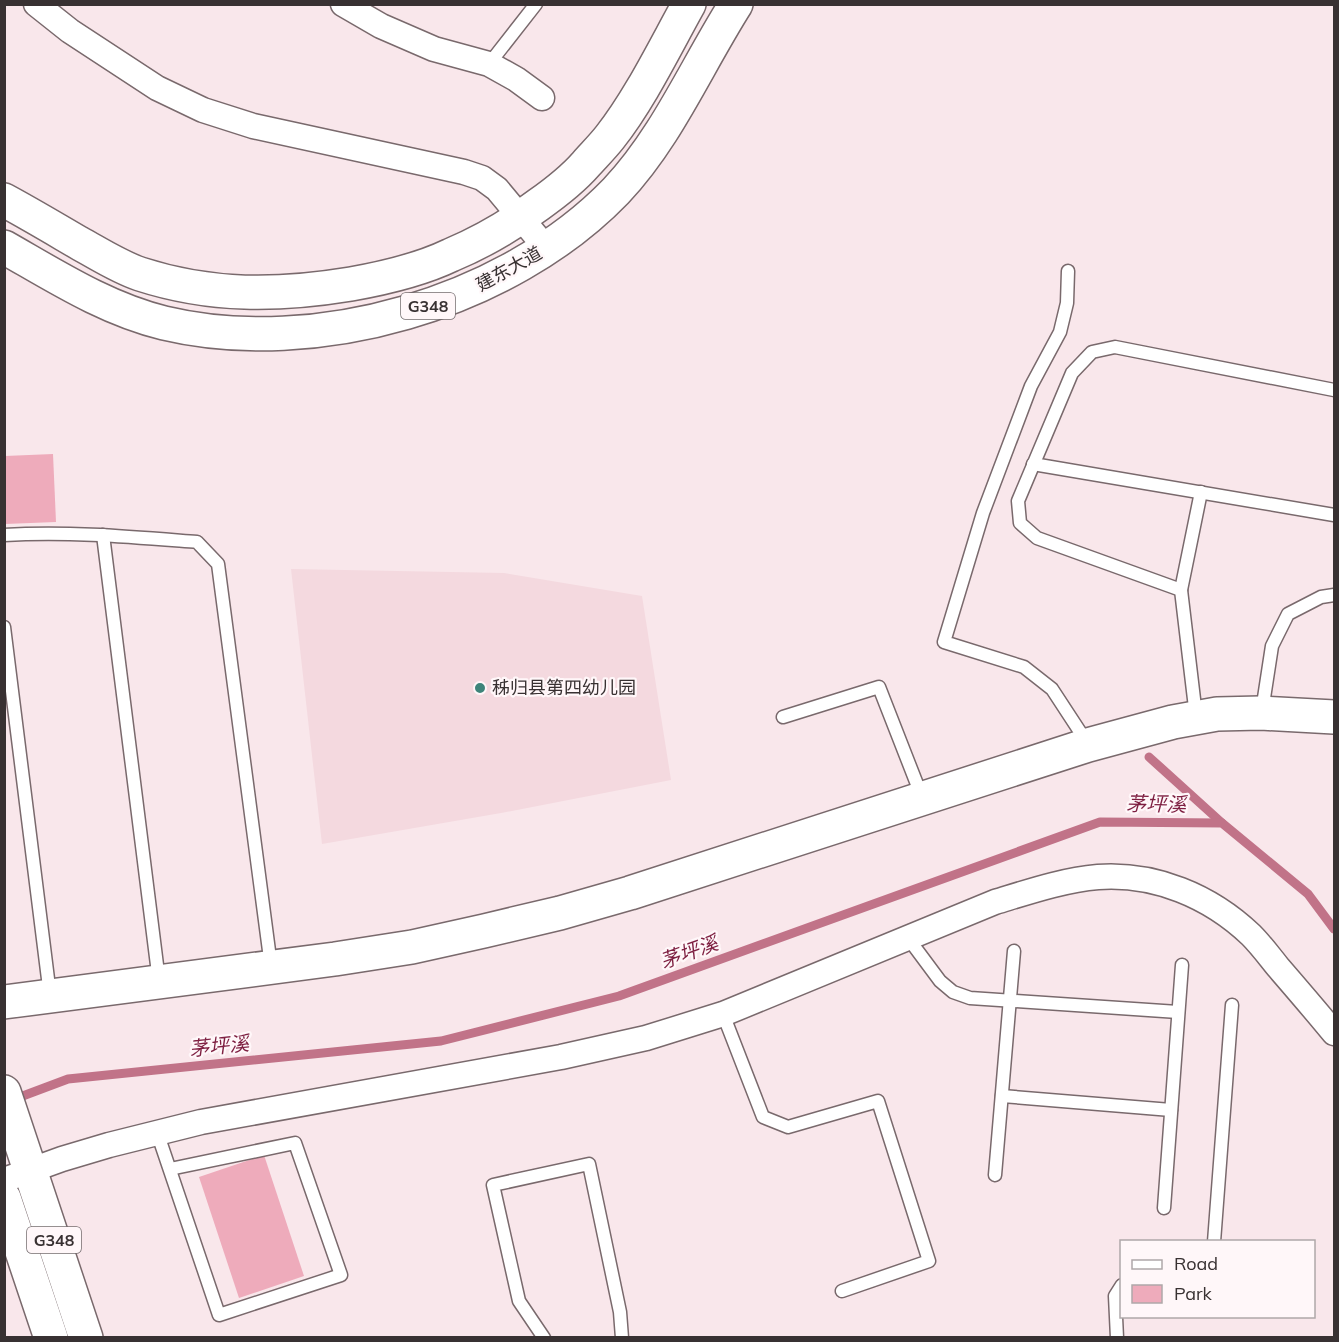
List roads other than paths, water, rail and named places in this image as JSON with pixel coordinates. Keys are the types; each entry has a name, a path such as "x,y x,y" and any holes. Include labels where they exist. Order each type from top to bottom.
{"main road":[{"name":"G348","path":"4,200 102,257 138,273 177,284 217,291 295,292 374,280 414,270 450,256 521,218 554,194 584,166 610,137 632,104 689,4"},
{"name":"建东大道","path":"4,247 80,290 119,308 163,323 207,330 252,334 337,328 425,307 467,292 508,272 583,221 616,191 645,156 668,121 736,4"},
{"path":"4,1002 271,968 412,947 560,913 630,893 1088,745 1173,722 1217,714 1261,713 1335,717"},
{"name":"G348","path":"4,1092 19,1165 86,1338"},
{"name":"G348","path":"4,1198 51,1338"}],"street":[{"path":"36,4 70,30 157,88 203,110 253,126 464,172 482,178 496,189 546,248"},
{"path":"343,4 381,26 434,49 489,64 516,79 542,98"},
{"path":"19,1165 62,1159 201,1122 561,1057 646,1038 723,1014 995,902 1030,891 1097,877 1129,877 1164,883 1197,896 1226,915 1252,936 1335,1033"}],"lane":[{"path":"489,64 536,4"},
{"path":"1068,271 1067,303 1060,332 1031,386 983,513 944,642 1024,667 1052,688 1088,745"},
{"path":"1181,590 1037,538 1020,523 1018,501 1072,373 1092,352 1115,347 1335,390"},
{"path":"1033,464 1335,515"},
{"path":"1196,718 1181,590 1201,492"},
{"path":"4,535 33,533 103,535 197,542 218,564 271,968"},
{"path":"103,535 159,982"},
{"path":"1261,713 1272,646 1288,614 1321,597 1335,595"},
{"path":"4,627 50,997"},
{"path":"783,717 879,687 922,798"},
{"path":"908,938 940,981 953,992 969,998 1178,1012"},
{"path":"995,1175 1014,951"},
{"path":"1164,1209 1182,965"},
{"path":"1214,1240 1232,1005"},
{"path":"723,1014 763,1117 788,1127 878,1101 929,1261 842,1291"},
{"path":"1002,1096 1171,1110"},
{"path":"157,1132 219,1315 341,1275 296,1143 170,1169"},
{"path":"544,1338 519,1301 493,1185 589,1164 620,1312 622,1338"},
{"path":"1117,1338 1115,1296 1120,1288"}],"waterway":[{"path":"1149,757 1222,823"},
{"name":"茅坪溪","path":"12,1100 68,1079 441,1041 619,996 1100,822 1222,823 1308,894 1334,929"}],"place":[{"name":"秭归县第四幼儿园","path":"480,688"}]}
